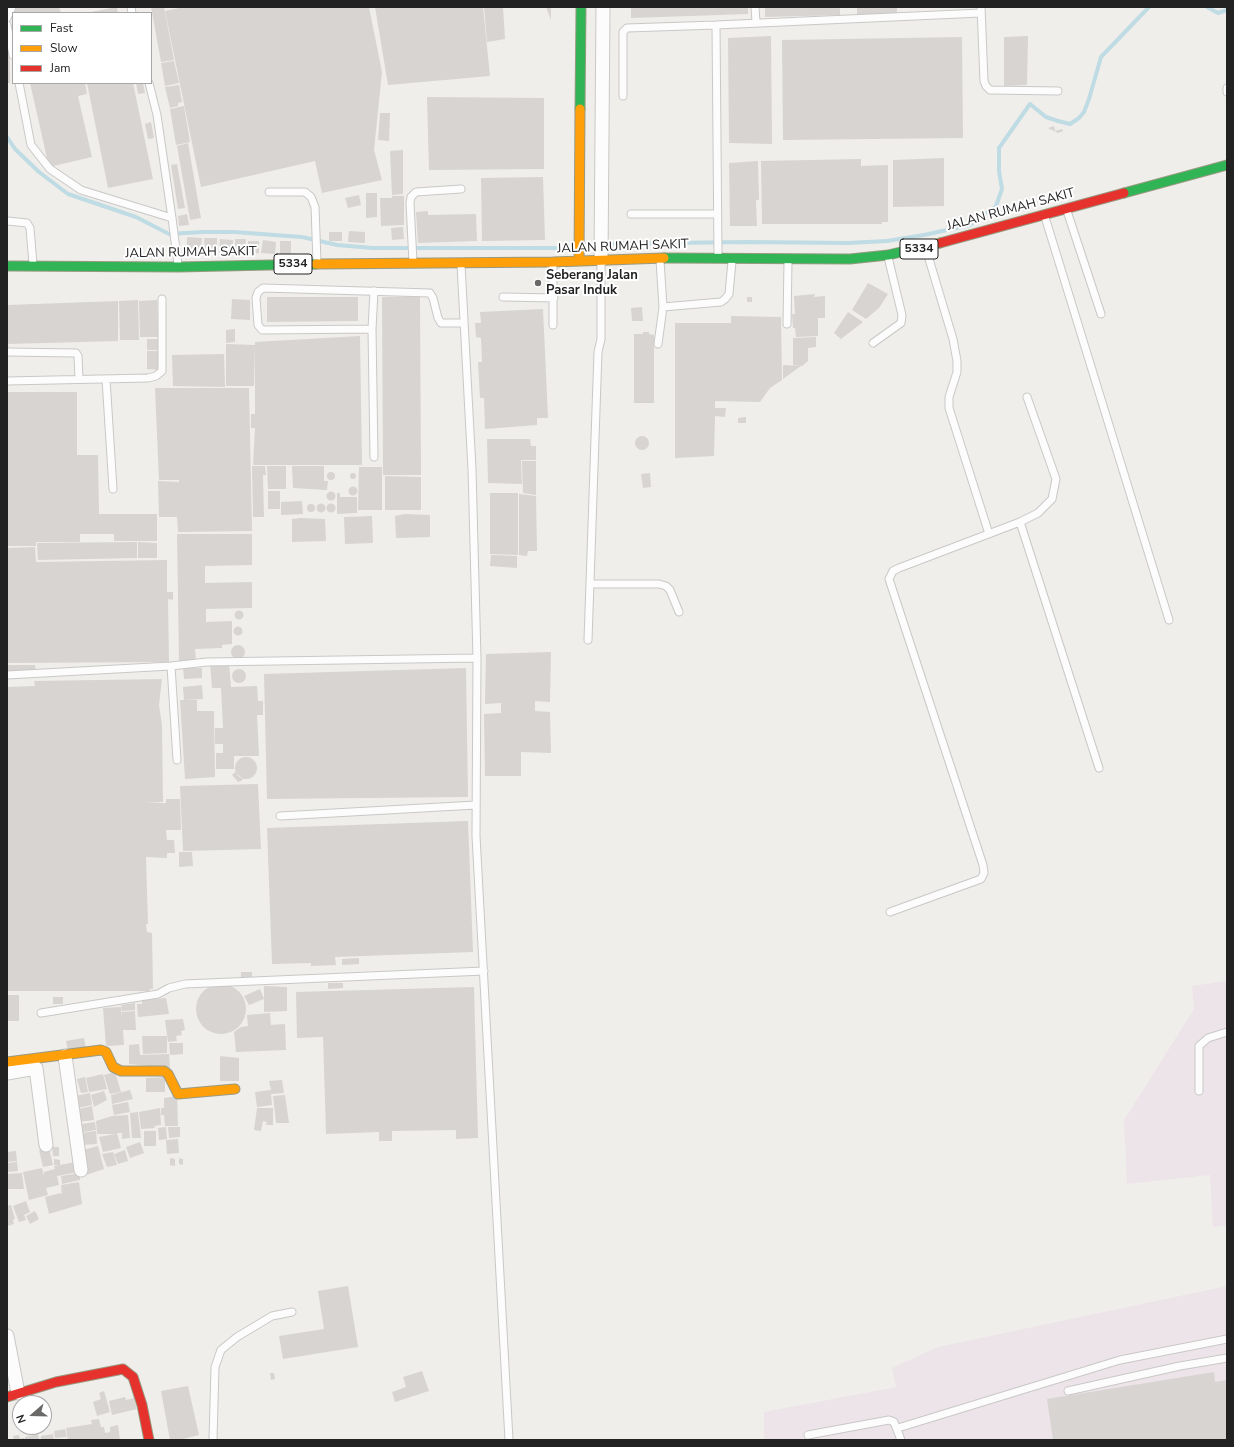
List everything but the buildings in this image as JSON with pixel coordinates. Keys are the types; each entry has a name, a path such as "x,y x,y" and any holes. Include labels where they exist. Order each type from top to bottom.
{"main road":[{"path":"579,261 581,7"},
{"name":"JALAN RUMAH SAKIT","path":"7,266 178,267 553,262 579,261 601,248 660,258 718,253 732,258 850,259 888,255 926,247 1227,165"},
{"path":"7,1062 65,1056 101,1050 106,1052 114,1067 121,1071 164,1071 168,1074 175,1091 178,1094 234,1089"},
{"path":"13,1395 56,1382 123,1370 133,1377 142,1405 149,1440"}],"street":[{"path":"601,248 603,7"},
{"path":"65,1056 81,1170"},
{"path":"7,1073 36,1068 46,1145"},
{"path":"7,1336 13,1395"}],"lane":[{"path":"7,18 12,7"},
{"path":"755,7 756,22"},
{"path":"623,96 623,32 627,28 716,25 981,10 984,82 986,86 990,90 1058,91"},
{"path":"7,25 12,50"},
{"path":"716,25 718,253"},
{"path":"19,84 31,145 50,169 81,190 172,218"},
{"path":"149,84 157,115 178,267"},
{"path":"413,263 411,197 416,192 461,189"},
{"path":"269,192 305,192 310,197 315,207 317,264"},
{"path":"1066,209 1101,314"},
{"path":"631,214 717,214"},
{"path":"1044,215 1169,620"},
{"path":"7,221 27,223 30,228 34,266"},
{"path":"926,247 953,339 957,361 957,372 949,398 949,408 989,534"},
{"path":"588,640 598,352 601,339 601,248"},
{"path":"873,343 901,323 902,314 888,255"},
{"path":"658,344 663,307 660,258"},
{"path":"663,307 721,302 729,294 732,258"},
{"path":"787,324 788,259"},
{"path":"553,262 553,325"},
{"path":"461,263 472,469 477,658 476,836 509,1440"},
{"path":"372,329 262,330 258,325 256,298 258,292 264,288 430,293 441,323 463,322"},
{"path":"374,291 372,329 374,457"},
{"path":"503,297 554,298"},
{"path":"7,380 148,378 160,374 162,371 162,299"},
{"path":"7,352 76,353 78,356 79,379"},
{"path":"106,379 113,489"},
{"path":"890,912 981,879 984,873 981,858 889,579 893,571 899,568 1020,522 1038,513 1052,499 1056,479 1028,397"},
{"path":"1020,522 1099,768"},
{"path":"591,584 659,584 666,586 670,590 679,612"},
{"path":"7,675 172,666 206,662 477,658"},
{"path":"172,666 177,760"},
{"path":"280,816 476,805"},
{"path":"41,1013 158,994 169,988 185,984 484,971"},
{"path":"1199,1091 1199,1046 1208,1038 1227,1032"},
{"path":"213,1440 215,1367 221,1350 237,1337 272,1316 292,1312"},
{"path":"898,1428 1120,1360 1227,1339"},
{"path":"1068,1391 1180,1366 1227,1358"},
{"path":"808,1435 889,1420 894,1422 898,1428 901,1440"}],"shaded area":[{"path":"1227,981 1227,1225 1213,1227 1210,1175 1127,1184 1124,1120 1194,1009 1192,986"},
{"path":"1227,1286 1227,1440 764,1440 764,1412 896,1387 892,1368 938,1347"}],"waterway":[{"path":"585,244 748,242 848,243 887,241 970,225 996,206 1002,189 999,171 999,148 1030,104 1046,117 1058,121 1070,124 1079,118 1084,112 1089,99 1101,57 1149,7"},
{"path":"1207,7 1218,13 1227,10"},
{"path":"7,137 15,149 39,172 68,194 136,217 169,234 234,232 302,237 337,245 372,248 560,248 574,246"}],"traffic: fast":[{"path":"580,109 581,7"},
{"path":"1124,193 1227,165"},
{"path":"664,258 850,259 888,255 940,243"},
{"path":"7,266 179,267 316,264"}],"traffic: slow":[{"path":"579,261 580,109"},
{"path":"316,264 553,262 664,258"},
{"path":"7,1062 101,1050 106,1052 113,1067 121,1071 164,1071 168,1074 178,1094 235,1089"}],"traffic: jam":[{"path":"940,243 1124,193"},
{"path":"7,1397 56,1382 123,1369 133,1377 142,1405 149,1440"}],"place":[{"name":"Seberang Jalan Pasar Induk","path":"538,283"}]}
